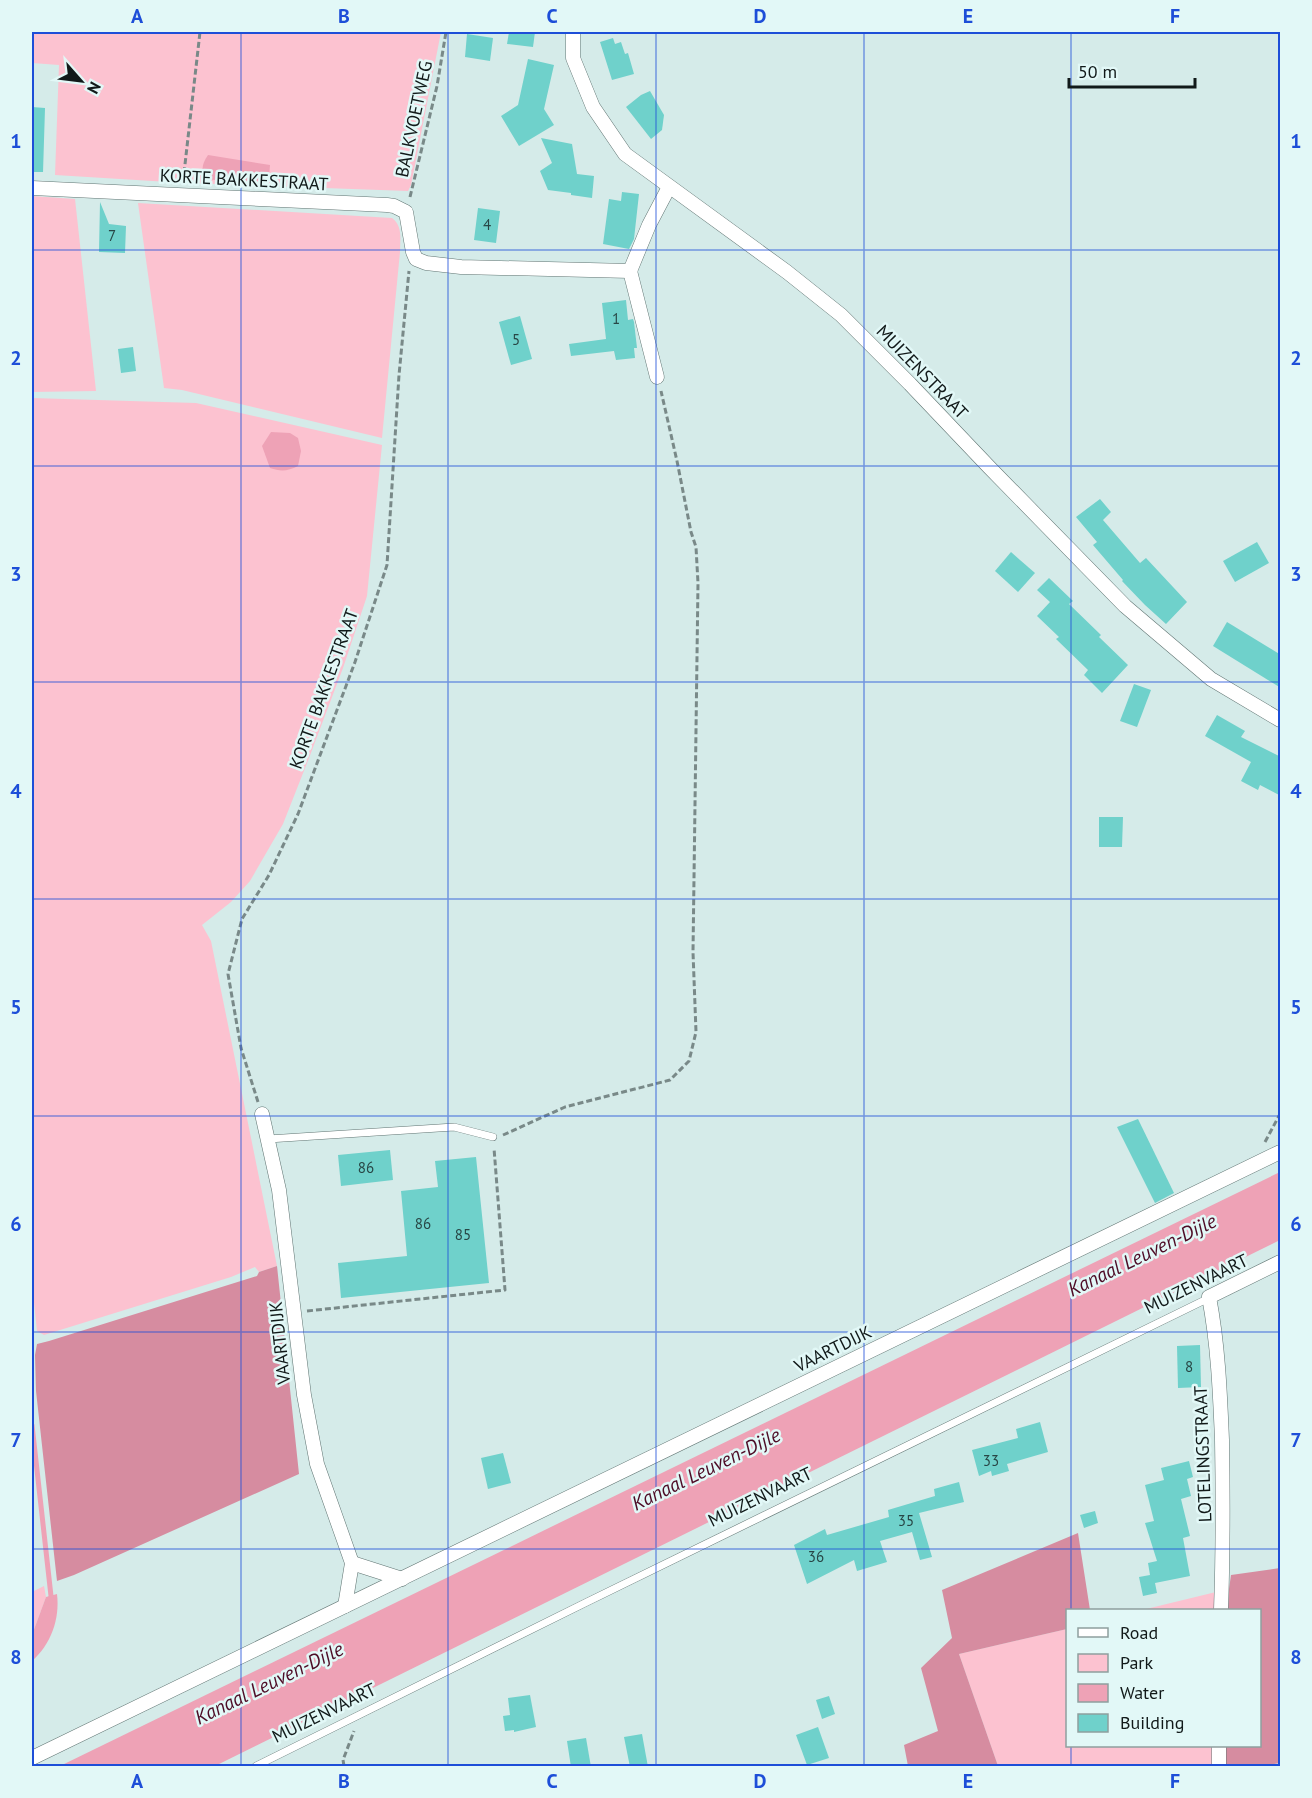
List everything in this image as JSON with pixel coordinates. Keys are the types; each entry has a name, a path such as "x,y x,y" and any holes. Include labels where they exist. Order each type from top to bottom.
{"street":[{"name":"MUIZENSTRAAT","path":"573,32 573,58 593,107 625,154 787,272 841,315 1125,606 1211,679 1281,720"},
{"path":"657,377 630,271 649,225 669,187"},
{"name":"KORTE BAKKESTRAAT","path":"32,188 387,205 406,212"},
{"path":"406,212 413,252 416,259 426,263 461,267 630,271"},
{"name":"VAARTDIJK","path":"262,1114 279,1190 304,1395 317,1464 352,1563 345,1606"},
{"name":"VAARTDIJK","path":"32,1758 1281,1152"},
{"name":"MUIZENVAART","path":"1209,1298 1281,1262"},
{"name":"LOTELINGSTRAAT","path":"1209,1298 1214,1322 1221,1398 1223,1494 1221,1609"},
{"path":"352,1563 402,1579"},
{"path":"1219,1747 1219,1767"}],"lane":[{"path":"268,1139 454,1127 493,1137"},
{"name":"MUIZENVAART","path":"256,1767 1209,1298"}],"path":[{"path":"182,195 200,32"},
{"name":"BALKVOETWEG","path":"406,212 437,86 446,32"},
{"name":"KORTE BAKKESTRAAT","path":"262,1114 241,1048 228,974 242,919 269,875 298,814 355,662 387,565 406,288 409,271 416,259"},
{"path":"294,1312 505,1290 493,1137 505,1134 565,1107 670,1080 689,1061 696,1032 693,952 698,583 696,547 690,532 677,461 657,377"},
{"path":"1253,1165 1281,1114"},
{"path":"344,1767 343,1760 360,1715"}],"green space":[{"path":"32,32 441,32 408,191 185,183 55,175 59,65 32,63"},
{"path":"32,196 75,199 96,391 32,392"},
{"path":"138,203 392,218 396,221 400,233 400,252 382,438 182,390 164,388"},
{"path":"32,398 196,403 382,445 367,596 343,668 283,824 250,881 231,902 202,925 211,941 277,1266 259,1272 255,1267 231,1277 44,1335 37,1331 32,1283"},
{"path":"44,1586 46,1597 32,1635 32,1592"},
{"path":"1216,1592 1216,1609 1146,1609"},
{"path":"1066,1629 1066,1747 1214,1747 1214,1766 998,1766 959,1654"}],"shaded area":[{"path":"277,1266 299,1474 57,1581 36,1391 37,1344 257,1276 259,1272"},
{"path":"1078,1533 1090,1609 1066,1609 1066,1629 959,1654 998,1766 908,1766 904,1745 938,1731 921,1668 952,1638 942,1590"},
{"path":"1280,1568 1280,1763 1262,1766 1224,1766 1224,1747 1261,1747 1261,1609 1226,1609 1231,1575"}],"water":[{"path":"208,155 270,165 269,178 238,182 205,179 203,167"},
{"path":"271,432 290,433 298,438 301,451 298,466 284,470 270,468 262,446"},
{"name":"Kanaal Leuven-Dijle","path":"1280,1172 1280,1240 215,1766 60,1766"},
{"path":"57,1594 57,1613 53,1630 44,1647 32,1661 32,1635 46,1597"}],"building":[{"path":"509,32 535,32 533,47 507,44"},
{"path":"467,34 493,38 490,61 465,57"},
{"path":"613,38 615,44 621,42 625,54 628,53 634,74 612,80 600,42"},
{"path":"528,59 554,65 544,109 554,125 519,146 501,116 518,105"},
{"path":"650,91 664,115 662,130 651,139 626,107"},
{"path":"32,107 45,108 43,172 32,172"},
{"path":"541,138 572,144 577,174 594,176 592,198 548,190 540,171 552,163"},
{"path":"622,192 639,194 634,239 629,249 603,244 609,199 621,201"},
{"path":"100,202 109,224 126,226 125,253 99,252"},
{"path":"478,208 500,211 496,243 474,240"},
{"path":"626,300 628,320 633,319 634,322 637,348 634,348 635,358 616,360 614,351 571,356 569,344 606,339 602,303"},
{"path":"520,316 532,359 511,365 499,322"},
{"path":"133,347 136,371 121,373 118,349"},
{"path":"1100,499 1111,512 1103,520 1140,563 1146,558 1187,602 1166,624 1122,581 1093,545 1097,542 1076,517"},
{"path":"1257,542 1269,563 1235,582 1223,561"},
{"path":"1011,552 1035,573 1018,592 995,571"},
{"path":"1049,578 1073,601 1069,604 1128,665 1102,693 1084,675 1088,670 1056,639 1059,637 1037,616 1050,602 1037,590"},
{"path":"1227,622 1281,655 1281,688 1213,646"},
{"path":"1134,684 1151,690 1137,727 1120,721"},
{"path":"1217,715 1245,731 1241,737 1281,757 1281,796 1260,785 1258,790 1241,781 1251,762 1205,736"},
{"path":"1099,817 1123,817 1122,847 1099,847"},
{"path":"1138,1119 1174,1193 1155,1203 1117,1127"},
{"path":"390,1150 393,1180 341,1186 338,1155"},
{"path":"476,1157 489,1283 341,1298 338,1263 407,1256 401,1191 438,1187 435,1161"},
{"path":"1200,1345 1201,1387 1178,1388 1177,1346"},
{"path":"1040,1422 1048,1452 1007,1464 1009,1471 992,1476 991,1471 979,1476 972,1450 1018,1438 1016,1429"},
{"path":"503,1453 511,1483 488,1489 481,1458"},
{"path":"1189,1461 1193,1477 1187,1479 1191,1496 1181,1499 1190,1536 1183,1538 1190,1576 1155,1583 1157,1593 1143,1596 1139,1577 1150,1575 1148,1563 1157,1561 1145,1523 1154,1521 1145,1485 1164,1480 1161,1468"},
{"path":"959,1482 964,1502 919,1513 932,1557 920,1560 912,1532 880,1541 887,1562 857,1571 854,1560 807,1584 794,1545 825,1529 827,1535 889,1517 888,1510 935,1496 934,1489"},
{"path":"1095,1511 1098,1523 1084,1528 1080,1515"},
{"path":"530,1695 536,1727 514,1732 514,1730 505,1731 503,1716 510,1715 508,1698"},
{"path":"829,1696 835,1714 822,1719 816,1700"},
{"path":"818,1727 829,1758 807,1765 796,1735"},
{"path":"642,1734 648,1767 630,1767 624,1737"},
{"path":"586,1738 591,1767 571,1767 567,1741"}],"waterway":[{"path":"32,1425 50,1602"}]}
